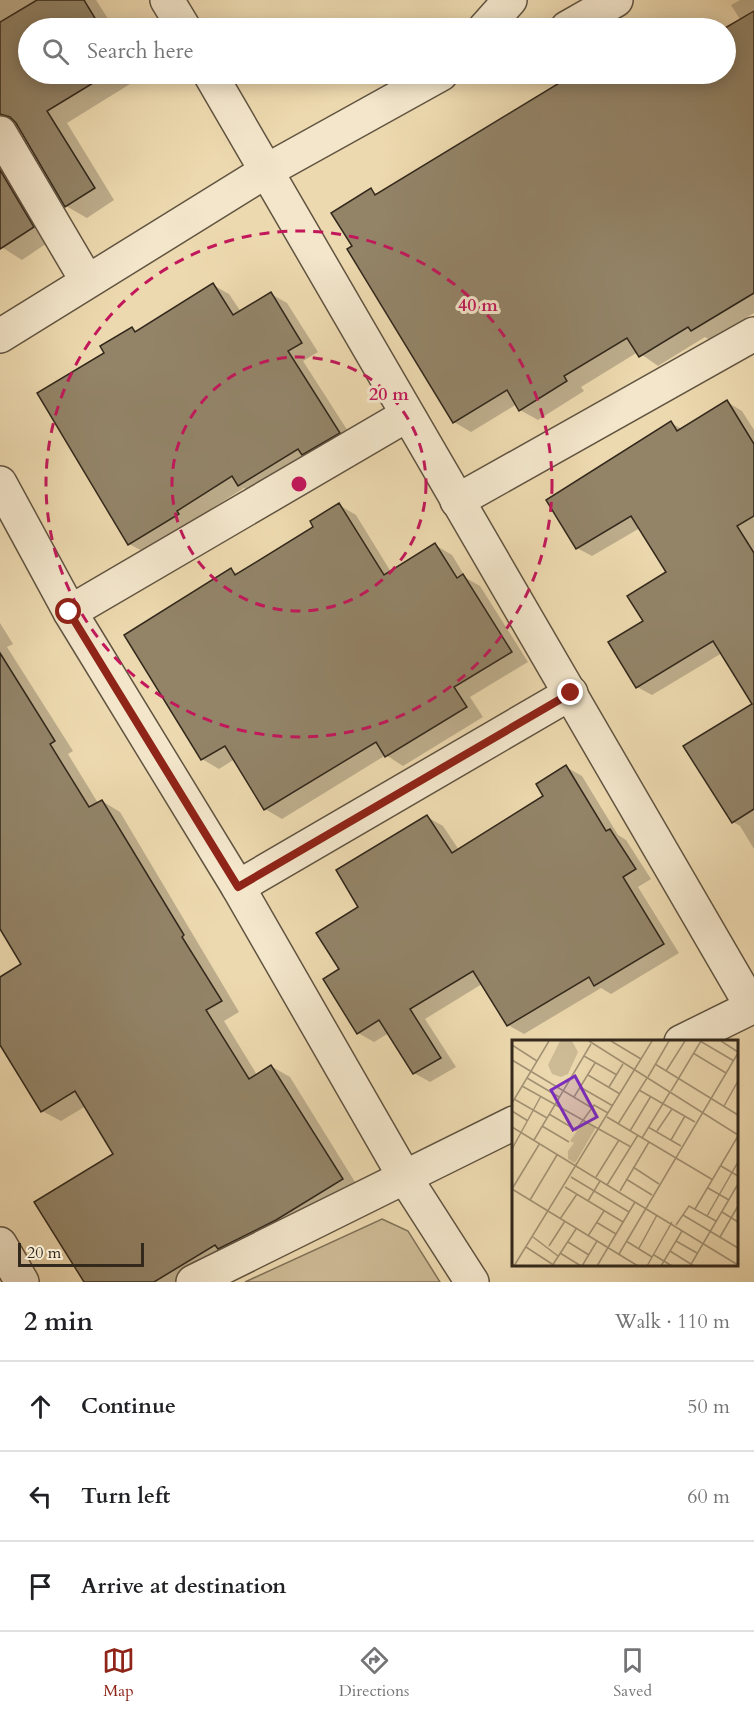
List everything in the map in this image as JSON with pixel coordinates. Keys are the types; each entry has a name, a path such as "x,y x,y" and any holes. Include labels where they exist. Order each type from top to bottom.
{"street":[{"path":"167,0 178,18"},
{"path":"494,18 510,0"},
{"path":"584,18 616,0"},
{"path":"216,84 753,1007 685,1040"},
{"path":"0,336 268,170 423,84"},
{"path":"0,133 87,281"},
{"path":"458,501 753,337"},
{"path":"69,612 407,415"},
{"path":"0,483 69,612 238,887 404,1176 472,1282"},
{"path":"238,887 571,693"},
{"path":"193,1282 512,1124"},
{"path":"0,1244 22,1282"}],"shaded area":[{"path":"382,1219 408,1231 440,1282 245,1282"}],"building":[{"path":"37,0 84,0 95,18 18,18 18,84 92,84 47,111 95,188 65,207 16,123 10,117 0,114 0,22"},
{"path":"754,11 754,293 691,331 688,327 639,357 627,338 564,376 567,381 519,411 507,390 453,423 347,249 352,246 331,213 371,188 375,195 558,84 736,84 736,22"},
{"path":"0,170 34,227 0,249"},
{"path":"213,283 233,315 271,292 302,343 288,351 340,433 302,455 298,449 238,486 232,476 177,511 179,514 128,545 37,393 104,353 100,346 132,327 135,332"},
{"path":"727,400 754,444 754,516 737,526 754,553 754,809 732,823 683,746 752,704 713,641 636,688 608,642 643,621 627,596 666,572 631,516 576,549 546,500 671,421 677,431"},
{"path":"339,503 384,575 435,543 457,578 463,574 512,652 454,687 467,707 385,757 376,742 264,810 225,746 201,760 124,635 231,568 235,575 313,527 310,521"},
{"path":"0,653 55,741 50,744 89,807 102,800 184,935 182,937 222,1001 206,1010 249,1079 271,1065 343,1179 276,1220 218,1249 215,1245 154,1282 84,1282 34,1202 113,1154 75,1091 41,1112 0,1045 0,977 21,964 0,929"},
{"path":"566,765 606,831 610,829 636,869 623,877 664,944 594,986 589,977 507,1026 473,971 410,1009 441,1058 413,1074 379,1020 357,1034 323,979 339,969 316,933 358,907 336,870 427,815 452,853 543,796 536,784"}],"route":[{"path":"69,612 238,887 571,693"}]}
